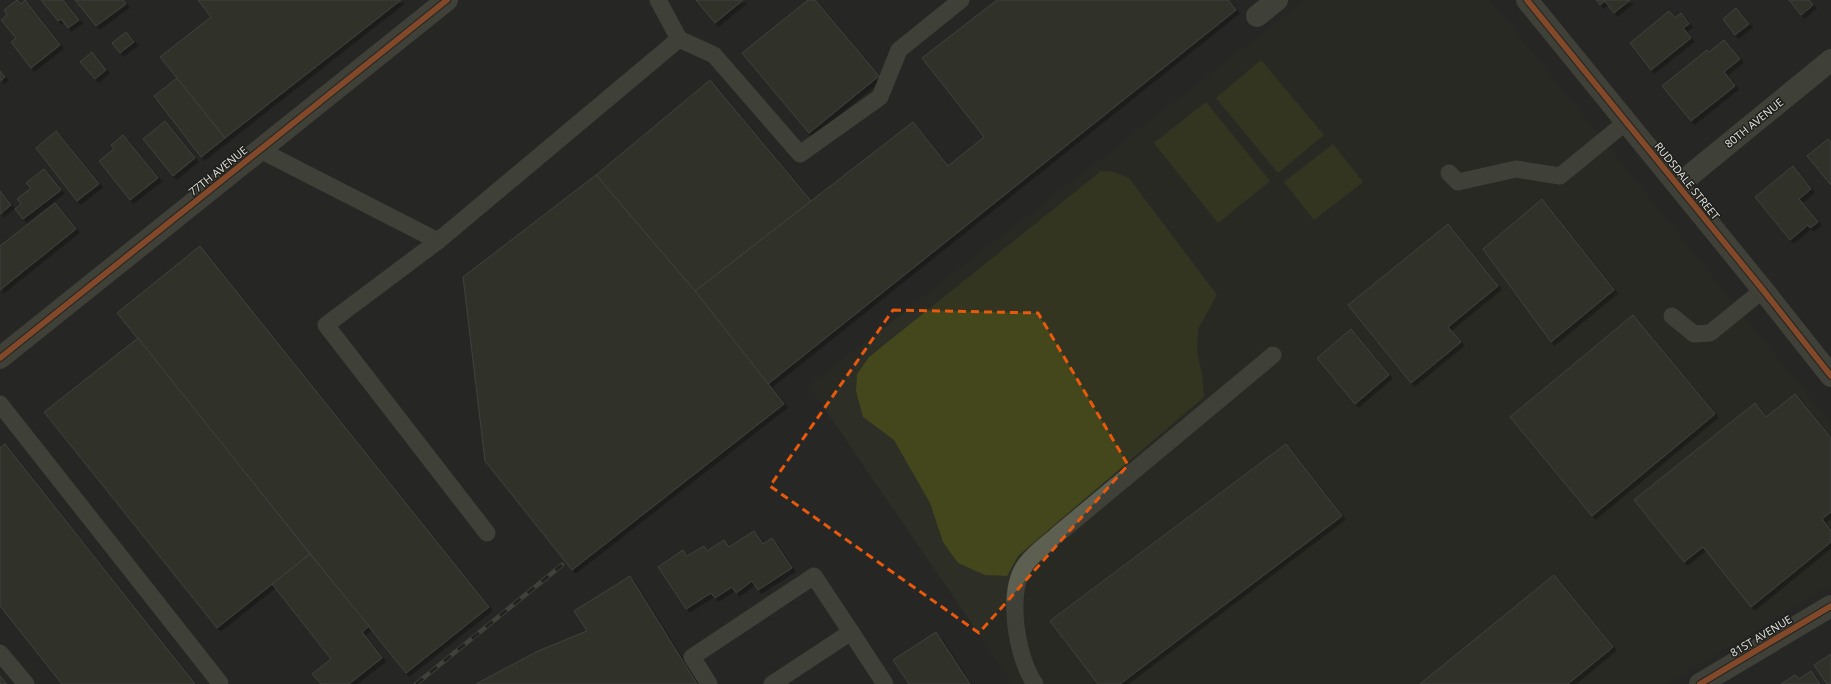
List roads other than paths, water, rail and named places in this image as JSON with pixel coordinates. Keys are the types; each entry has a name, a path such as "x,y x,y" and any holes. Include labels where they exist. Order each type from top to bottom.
{"street":[{"name":"77TH AVENUE","path":"0,358 447,0"},
{"path":"1257,16 1277,0"},
{"name":"RUDSDALE STREET","path":"1527,0 1831,376"},
{"name":"80TH AVENUE","path":"1678,186 1831,60"},
{"name":"81ST AVENUE","path":"1700,684 1831,606"}],"lane":[{"path":"658,0 679,39 714,55 800,154 880,98 899,50 961,0"},
{"path":"487,533 326,325 438,241 679,39"},
{"path":"1449,173 1458,182 1516,169 1560,176 1626,122"},
{"path":"260,150 438,241"},
{"path":"1672,316 1694,334 1710,333 1763,290"},
{"path":"1035,684 1028,674 1015,627 1015,593 1025,565 1057,535 1273,355"},
{"path":"0,404 220,683"},
{"path":"709,684 692,657 814,576 885,684"},
{"path":"772,684 851,632"},
{"path":"0,653 26,684"}],"railway":[{"path":"416,684 562,565"}]}
